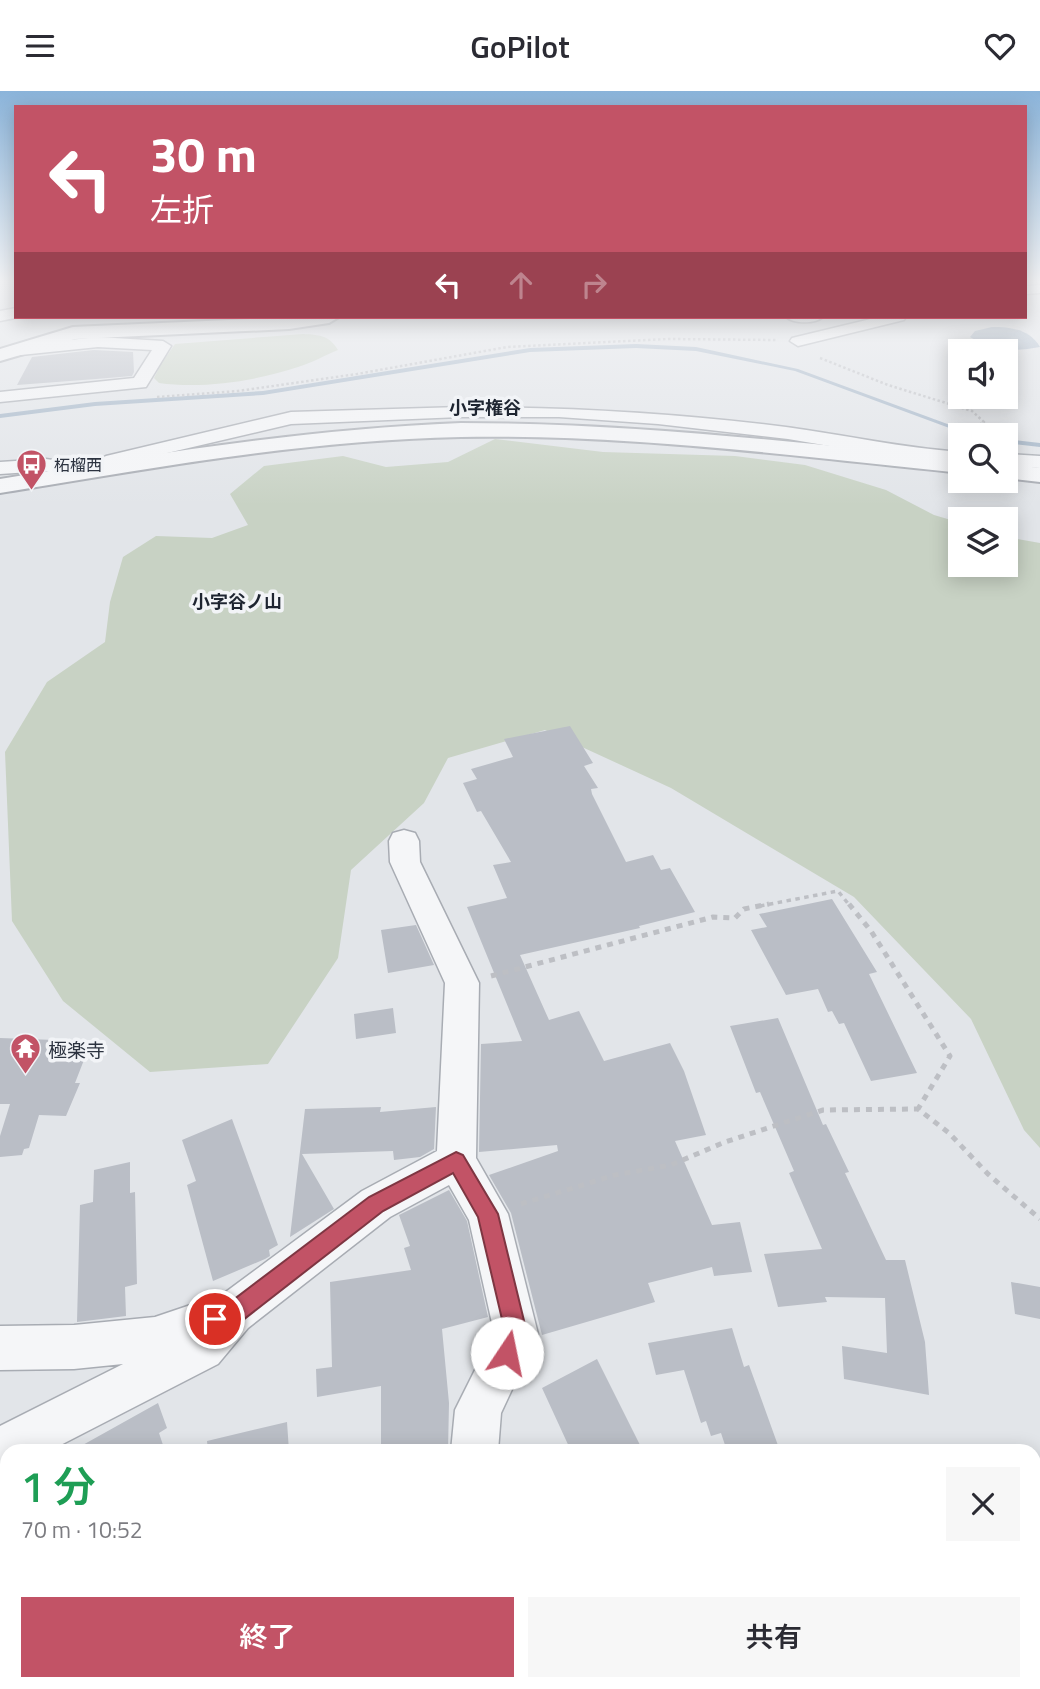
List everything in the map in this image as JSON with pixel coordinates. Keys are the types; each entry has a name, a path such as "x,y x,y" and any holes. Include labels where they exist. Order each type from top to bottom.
{"street":[{"path":"0,397 140,383 157,356"},
{"path":"0,468 48,465 91,471 113,460 291,418 397,413 559,412 658,418 788,433 911,454"},
{"path":"0,486 240,447 384,433 461,430 583,431 948,465"},
{"path":"681,439 948,457"},
{"path":"1018,461 1040,462"},
{"path":"1018,472 1040,475"},
{"path":"404,841 405,862 462,983 456,1161 488,1214 516,1333 478,1410 475,1444"},
{"path":"14,1444 202,1347 235,1312 376,1204 456,1161"},
{"path":"0,1348 74,1347 155,1339 235,1312"}],"path":[{"path":"150,397 228,393 461,356"},
{"path":"814,356 888,385 972,411 984,422 981,426 944,443 911,454"},
{"path":"462,983 713,917 735,918 744,909 838,891 871,931 950,1056 918,1109"},
{"path":"488,1214 615,1175 671,1165 725,1142 823,1110 918,1109 950,1133 988,1174 1040,1219"}],"green space":[{"path":"167,356 325,356 282,372 247,380 193,385 159,383 154,378"},
{"path":"495,439 603,452 735,456 805,465 886,490 934,515 948,519 948,577 1018,577 1018,539 1040,543 1040,1148 1024,1130 971,1019 854,897 671,788 545,730 448,758 424,803 351,870 338,958 268,1064 150,1072 63,1001 12,921 5,752 47,682 105,642 110,602 123,557 156,536 212,538 248,525 230,494 264,466 343,456 386,467 448,462"}],"building":[{"path":"133,356 134,372 132,376 17,385 32,357"},
{"path":"570,726 593,763 584,766 598,788 591,789 592,794 626,862 653,855 661,870 670,868 695,912 639,926 640,928 520,955 549,1020 579,1011 604,1061 670,1043 684,1071 706,1135 675,1141 712,1225 740,1222 752,1272 714,1276 712,1267 648,1283 655,1302 542,1335 511,1213 489,1175 558,1151 557,1145 479,1152 481,1044 522,1041 467,907 507,898 493,865 511,862 481,811 477,812 463,783 477,779 471,769 513,757 504,739"},
{"path":"832,899 877,972 869,974 917,1073 871,1081 844,1023 839,1024 832,1011 828,1012 818,989 786,995 751,930 767,927 759,914"},
{"path":"416,925 434,965 388,973 381,930"},
{"path":"393,1008 396,1033 356,1039 354,1014"},
{"path":"778,1018 823,1125 826,1124 849,1172 845,1173 886,1260 905,1260 925,1342 929,1395 844,1379 842,1346 887,1353 885,1298 825,1297 827,1302 778,1307 764,1254 822,1249 789,1173 794,1171 760,1092 756,1093 730,1026"},
{"path":"0,1038 55,1040 52,1046 89,1047 75,1083 80,1083 66,1116 39,1115 29,1148 24,1149 22,1155 0,1157 0,1136 10,1104 0,1104"},
{"path":"381,1107 380,1112 436,1107 434,1149 420,1157 394,1160 393,1151 302,1154 334,1209 290,1237 305,1109"},
{"path":"232,1119 278,1245 269,1250 270,1256 265,1259 213,1281 187,1185 196,1181 182,1140"},
{"path":"130,1162 130,1193 135,1192 137,1284 125,1287 126,1316 77,1322 80,1205 93,1202 94,1170"},
{"path":"449,1190 467,1221 488,1317 442,1329 449,1403 448,1444 381,1444 381,1386 317,1397 316,1369 332,1367 330,1282 411,1270 404,1248 410,1246 399,1215"},
{"path":"1011,1282 1040,1287 1040,1319 1015,1314"},
{"path":"732,1328 744,1367 749,1365 777,1444 725,1444 721,1433 711,1436 706,1421 701,1423 684,1370 656,1375 648,1343"},
{"path":"597,1359 640,1444 568,1444 542,1388"},
{"path":"158,1403 167,1428 159,1433 163,1444 85,1444"},
{"path":"287,1422 289,1444 207,1444 207,1441"}],"waterway":[{"path":"0,416 95,404 263,393 495,356"},
{"path":"727,356 796,370 948,425"},
{"path":"1018,442 1040,445"}],"place":[{"name":"柘榴西","path":"31,492"},
{"name":"極楽寺","path":"25,1076"}],"district":[{"name":"小字権谷","path":"485,407"},
{"name":"小字谷ノ山","path":"237,601"}],"route":[{"path":"215,1319 235,1312 376,1204 456,1161 488,1214 516,1333 507,1353"}]}
